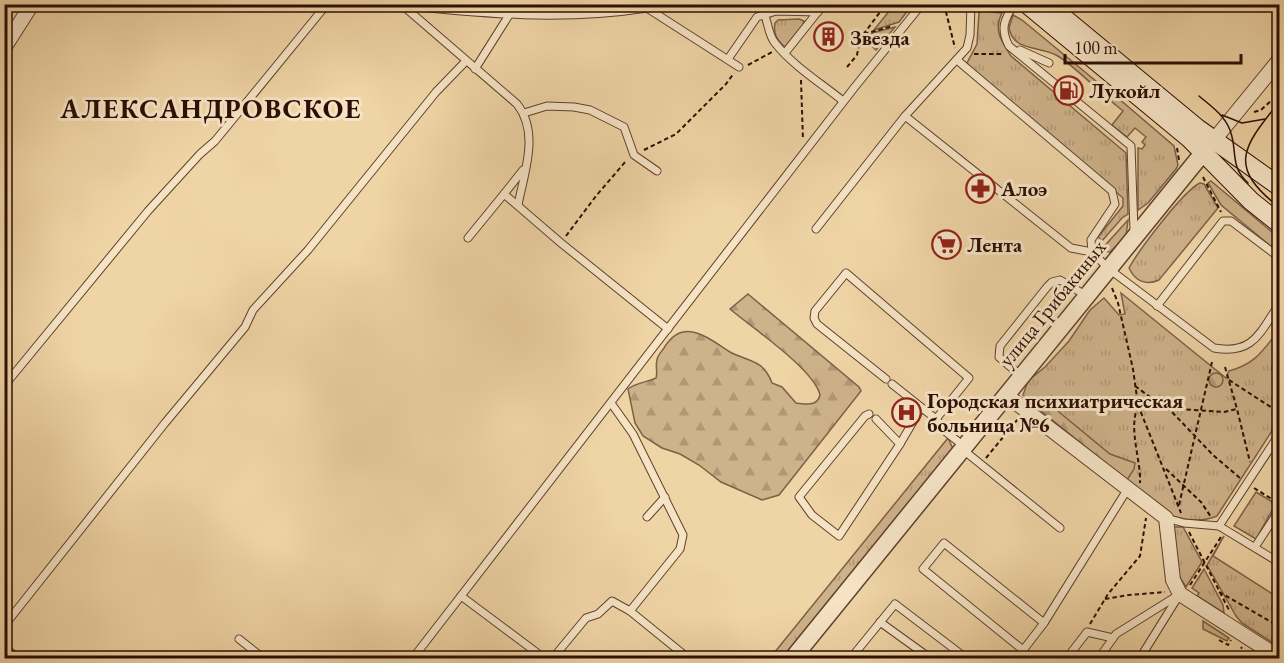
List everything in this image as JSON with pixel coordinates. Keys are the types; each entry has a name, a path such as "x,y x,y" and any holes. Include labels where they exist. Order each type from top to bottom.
{"main road":[{"path":"1027,4 1189,138 1280,187"},
{"path":"1047,4 1197,128 1208,147 1251,201 1280,224"}],"street":[{"path":"4,48 32,4"},
{"name":"улица Грибакиных","path":"792,658 1280,59"},
{"path":"1006,395 1166,518 1173,580 1178,591 1277,657"}],"lane":[{"path":"4,386 148,211 200,153 215,141 327,4"},
{"path":"475,69 516,4"},
{"path":"759,4 765,14 770,34 783,51 843,101"},
{"path":"784,12 790,4"},
{"path":"783,51 825,4"},
{"path":"413,658 843,101 922,4"},
{"path":"816,229 905,116 941,74 957,60 969,42 971,4"},
{"path":"1014,4 1003,25 1009,46 1089,109 1131,146 1134,237"},
{"path":"401,5 508,16 614,13 647,6 739,67"},
{"path":"401,5 518,104 524,113 530,139 518,205"},
{"path":"728,59 757,17 784,12 818,12"},
{"path":"1009,46 1048,63"},
{"path":"957,60 1112,191 1115,204 1091,240 1092,252"},
{"path":"4,626 165,423 245,327 253,310 308,250 436,92 466,61"},
{"path":"524,113 547,106 590,110 624,127 634,154 657,171"},
{"path":"905,116 1071,248 1092,252 1109,269 1214,348 1229,350 1242,348 1253,342 1280,303"},
{"path":"468,237 524,169"},
{"path":"504,194 668,329"},
{"path":"1157,306 1223,221 1231,221 1280,258"},
{"path":"936,419 969,378 846,273 815,311 814,318 817,324 936,419 946,432 981,464 1060,528"},
{"path":"1022,376 999,357 1000,346 1047,287 1052,282 1060,280 1087,296"},
{"path":"611,403 633,434 681,529 683,543 671,562 630,611"},
{"path":"868,414 799,497 812,515 839,536 921,408"},
{"path":"876,419 900,444"},
{"path":"1220,527 1250,486 1256,469 1280,433"},
{"path":"1017,658 1044,623 1133,494"},
{"path":"647,517 665,497"},
{"path":"1255,547 1280,506"},
{"path":"1166,518 1220,527 1280,563"},
{"path":"1023,650 923,569 944,543 1044,623"},
{"path":"1099,658 1113,638 1123,629 1178,591"},
{"path":"1140,658 1178,591"},
{"path":"461,596 544,658"},
{"path":"553,658 586,618 597,614 612,601 630,611 688,658"},
{"path":"851,658 895,604 966,658"},
{"path":"880,622 930,658"},
{"path":"1066,658 1087,632 1113,638"},
{"path":"239,639 263,658"},
{"path":"4,647 18,658"}],"path":[{"path":"846,67 857,55 860,39 886,4"},
{"path":"945,4 957,60"},
{"path":"864,34 908,22"},
{"path":"739,67 783,51"},
{"path":"971,54 1017,52"},
{"path":"803,140 801,80 805,71"},
{"path":"1251,113 1262,110 1274,99 1280,108"},
{"path":"1177,143 1178,157 1182,165"},
{"path":"1203,177 1219,206 1223,221"},
{"path":"1110,286 1118,303 1138,404 1184,522 1242,633"},
{"path":"1178,508 1212,362"},
{"path":"1225,367 1249,460 1256,469"},
{"path":"1229,380 1280,413"},
{"path":"1135,386 1171,411 1213,455 1250,486 1280,506"},
{"path":"981,464 1029,404 1044,401 1138,404 1224,412 1237,409"},
{"path":"1133,494 1139,457 1135,432 1138,404"},
{"path":"1105,599 1178,591 1204,564 1220,527 1184,484 1163,468"},
{"path":"1087,632 1093,616 1140,556 1146,518 1152,522"},
{"path":"1219,592 1280,627"},
{"path":"1219,640 1228,645 1233,638 1243,644 1237,655"}],"green space":[{"path":"894,5 912,5 899,22 874,30"},
{"path":"979,12 1002,13 999,19 999,30 1002,41 1011,56 1126,153 1128,214 1102,241 1098,237 1123,206 1123,198 969,66 967,63 977,44"},
{"path":"1013,15 1108,91 1104,95 1075,68 1056,55 1016,41 1009,28"},
{"path":"799,19 804,21 803,25 785,47 776,36 775,23 778,20"},
{"path":"895,27 876,50 866,41 872,33"},
{"path":"1111,92 1174,146 1178,165 1176,169 1148,203 1138,210 1138,148 1142,149 1145,145 1142,142 1146,137 1135,128 1127,137 1112,125 1123,111 1106,97"},
{"path":"1211,181 1279,238 1279,253 1221,205 1208,183"},
{"path":"1200,183 1204,184 1218,208 1159,280 1141,281 1129,268 1151,235 1183,197"},
{"path":"1128,220 1126,236 1110,252 1100,251"},
{"path":"1121,293 1226,378 1229,371 1251,361 1276,334 1279,336 1279,403 1272,415 1279,420 1217,516 1193,520 1168,514 1023,395 1028,381 1045,367 1069,341 1090,310 1104,298 1119,315 1125,314"},
{"path":"748,294 861,391 779,495 762,500 721,482 699,465 680,454 662,448 643,436 635,423 628,389 656,378 656,362 660,354 671,338 679,333 687,332 704,336 730,352 760,365 772,383 782,387 796,403 814,403 820,395 816,385 807,374 781,349 730,309"},
{"path":"1216,373 1221,375 1223,380 1221,385 1216,387 1211,385 1209,380 1211,375"},
{"path":"1043,403 1054,404 1059,412 1110,454 1135,463 1127,480 1036,407"},
{"path":"948,438 953,449 784,658 770,658"},
{"path":"1256,492 1271,501 1274,507 1256,539 1234,526"},
{"path":"1174,527 1183,527 1202,562 1186,587 1179,576"},
{"path":"1224,536 1213,556 1279,598 1279,647 1242,623 1207,565"},
{"path":"1204,569 1223,605 1224,613 1197,596 1199,593 1192,588"},
{"path":"1203,621 1229,638 1227,641 1203,629"}],"tram line":[{"path":"1199,96 1217,111 1230,130 1238,170 1248,183"},
{"path":"1280,101 1257,131 1246,156 1247,168 1252,180 1280,208"},
{"path":"1222,115 1242,123 1265,119"}],"place":[{"name":"Звезда","path":"829,37"},
{"name":"Лукойл","path":"1068,90"},
{"name":"Алоэ","path":"980,188"},
{"name":"Лента","path":"946,244"},
{"name":"Городская психиатрическая больница №6","path":"906,412"}],"district":[{"name":"АЛЕКСАНДРОВСКОЕ","path":"211,108"}]}
